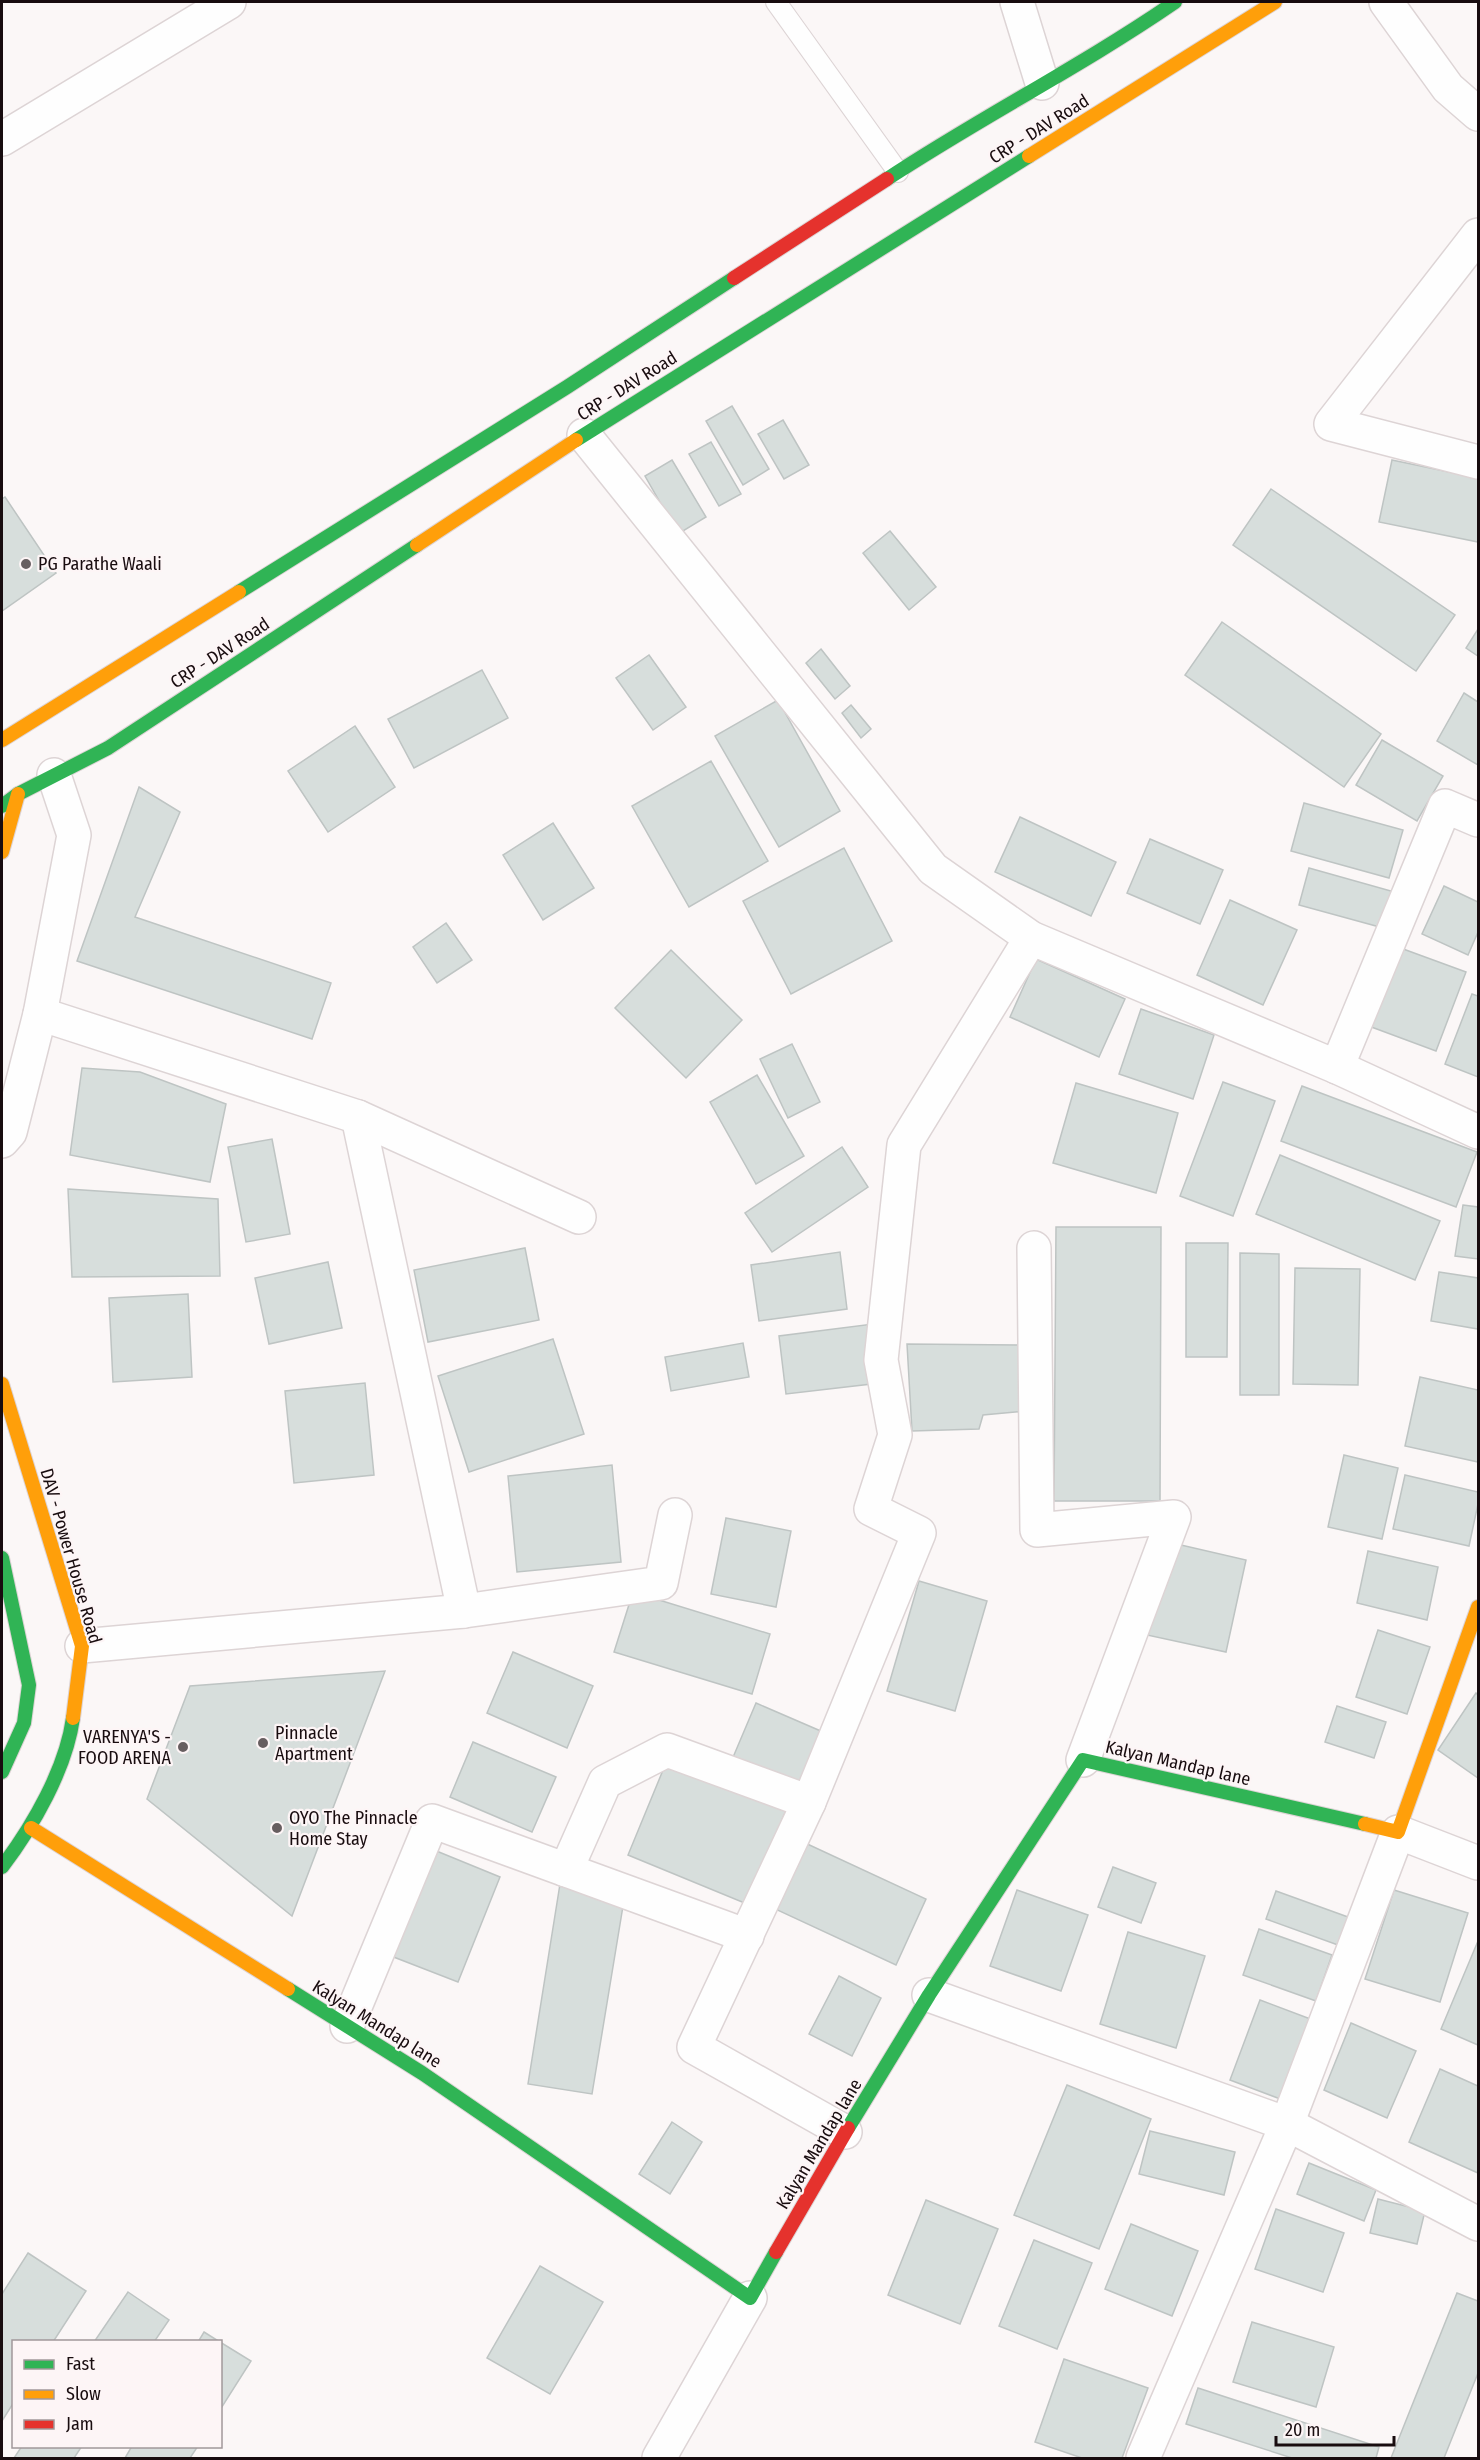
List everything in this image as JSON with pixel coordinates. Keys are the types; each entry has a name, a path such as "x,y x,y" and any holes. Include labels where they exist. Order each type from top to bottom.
{"street":[{"path":"2,139 230,2"},
{"path":"1017,2 1042,83"},
{"name":"CRP - DAV Road","path":"2,740 567,387 965,128 1127,35 1175,2"},
{"name":"CRP - DAV Road","path":"2,806 18,794 108,748 584,435 1275,2"},
{"path":"1386,2 1448,88 1479,114"},
{"path":"1479,235 1331,424 1479,462"},
{"path":"584,435 933,869 1031,938 1337,1066 1479,1132"},
{"path":"2,1141 10,1132 40,1014 74,835 54,775"},
{"path":"2,852 18,794"},
{"path":"1337,1066 1445,806 1479,820"},
{"path":"845,2133 694,2047 809,1802 919,1533 872,1509 895,1435 881,1360 904,1145 1031,938"},
{"path":"40,1014 358,1117 579,1217"},
{"path":"358,1117 464,1611"},
{"path":"1034,1248 1038,1530 1174,1517 1083,1760"},
{"name":"DAV - Power House Road","path":"2,1384 82,1647 70,1738 31,1828 2,1867"},
{"path":"82,1647 464,1611 661,1583 675,1515"},
{"path":"2,1558 29,1685 24,1723 2,1772"},
{"path":"1143,2458 1287,2124 1398,1832 1479,1607"},
{"path":"566,1870 605,1782 667,1750 809,1802"},
{"name":"Kalyan Mandap lane","path":"31,1828 422,2073 750,2298 845,2133 930,1995 1083,1760 1398,1832"},
{"path":"347,2026 432,1821 747,1936"},
{"path":"1398,1832 1479,1863"},
{"path":"930,1995 1287,2124 1479,2224"},
{"path":"659,2458 750,2298"}],"lane":[{"path":"776,2 898,172"}],"building":[{"path":"732,406 769,469 743,485 706,421"},
{"path":"783,420 809,465 784,479 758,434"},
{"path":"711,442 741,494 719,506 689,454"},
{"path":"672,460 706,517 678,534 645,476"},
{"path":"1392,460 1478,478 1478,542 1379,522"},
{"path":"1271,489 1455,615 1416,671 1233,545"},
{"path":"5,497 56,573 2,611 2,499"},
{"path":"890,531 936,587 909,610 863,553"},
{"path":"1222,622 1381,734 1344,787 1185,675"},
{"path":"1478,629 1478,656 1466,648"},
{"path":"821,649 850,686 835,699 806,663"},
{"path":"649,655 686,707 653,730 616,678"},
{"path":"482,670 508,718 414,768 388,719"},
{"path":"1464,693 1478,702 1478,765 1437,741"},
{"path":"778,700 840,811 779,847 715,736"},
{"path":"851,705 871,729 861,738 842,713"},
{"path":"355,726 395,787 328,832 288,771"},
{"path":"1382,740 1443,776 1417,821 1356,785"},
{"path":"711,761 768,861 689,907 632,806"},
{"path":"139,787 180,812 135,917 331,983 312,1039 77,961"},
{"path":"1304,803 1403,830 1389,878 1291,851"},
{"path":"1020,817 1116,862 1091,916 995,872"},
{"path":"553,823 594,888 543,920 503,855"},
{"path":"1150,839 1223,870 1200,924 1127,893"},
{"path":"844,848 892,941 791,994 743,901"},
{"path":"1309,868 1398,893 1387,929 1299,905"},
{"path":"1444,886 1478,902 1478,932 1468,955 1422,934"},
{"path":"1230,900 1297,930 1263,1005 1197,975"},
{"path":"446,923 472,960 437,983 413,947"},
{"path":"1395,946 1466,972 1436,1051 1366,1025"},
{"path":"671,950 742,1020 686,1078 615,1008"},
{"path":"1036,959 1125,999 1099,1057 1010,1017"},
{"path":"1472,994 1478,996 1478,1077 1445,1064"},
{"path":"1141,1009 1214,1035 1193,1099 1119,1074"},
{"path":"792,1044 820,1102 788,1118 760,1059"},
{"path":"82,1068 140,1072 226,1104 210,1182 70,1155"},
{"path":"757,1075 804,1156 756,1184 710,1102"},
{"path":"1223,1082 1275,1101 1233,1216 1180,1196"},
{"path":"1076,1083 1178,1113 1156,1193 1053,1163"},
{"path":"1302,1086 1477,1152 1456,1207 1281,1141"},
{"path":"272,1139 290,1234 246,1242 228,1147"},
{"path":"842,1147 868,1187 772,1252 745,1213"},
{"path":"1280,1155 1440,1221 1415,1280 1256,1214"},
{"path":"68,1189 218,1199 220,1276 72,1277"},
{"path":"1463,1205 1478,1207 1478,1259 1455,1256"},
{"path":"1056,1227 1161,1227 1160,1501 1054,1501"},
{"path":"1186,1243 1228,1243 1227,1357 1186,1357"},
{"path":"525,1248 539,1320 428,1342 414,1270"},
{"path":"840,1252 847,1309 759,1321 751,1265"},
{"path":"1240,1253 1279,1254 1279,1395 1240,1395"},
{"path":"328,1262 342,1328 269,1344 255,1278"},
{"path":"1295,1268 1360,1269 1358,1385 1293,1384"},
{"path":"1439,1272 1478,1278 1478,1329 1431,1321"},
{"path":"188,1294 192,1377 113,1382 109,1298"},
{"path":"873,1324 880,1383 786,1394 779,1336"},
{"path":"553,1339 584,1434 469,1472 438,1376"},
{"path":"743,1343 749,1377 671,1391 665,1357"},
{"path":"907,1344 1021,1345 1027,1411 983,1415 979,1429 912,1431"},
{"path":"1420,1377 1478,1390 1478,1462 1405,1446"},
{"path":"365,1383 374,1475 294,1483 285,1391"},
{"path":"1344,1455 1398,1468 1382,1539 1328,1527"},
{"path":"612,1465 621,1562 517,1572 508,1476"},
{"path":"1405,1475 1478,1492 1478,1504 1469,1546 1393,1529"},
{"path":"726,1518 791,1531 776,1607 711,1594"},
{"path":"1168,1542 1246,1560 1226,1652 1147,1635"},
{"path":"1368,1551 1438,1567 1427,1620 1357,1603"},
{"path":"919,1581 987,1601 955,1711 887,1691"},
{"path":"633,1592 770,1634 752,1694 614,1652"},
{"path":"1378,1630 1430,1647 1407,1714 1356,1697"},
{"path":"513,1652 593,1686 567,1748 487,1713"},
{"name":"Pinnacle Apartment","path":"385,1671 292,1916 147,1799 190,1686"},
{"path":"1476,1693 1478,1695 1478,1778 1438,1750"},
{"path":"756,1703 823,1732 798,1791 731,1762"},
{"path":"1337,1706 1386,1722 1374,1758 1325,1742"},
{"path":"473,1742 556,1777 532,1832 450,1797"},
{"path":"668,1758 787,1808 747,1904 628,1855"},
{"path":"803,1842 926,1899 896,1965 773,1908"},
{"path":"434,1850 500,1877 458,1982 391,1956"},
{"path":"1113,1867 1156,1883 1141,1923 1098,1907"},
{"path":"560,1884 625,1894 592,2094 528,2084"},
{"path":"1017,1890 1088,1915 1061,1991 990,1966"},
{"path":"1394,1890 1468,1913 1440,2002 1365,1979"},
{"path":"1276,1891 1348,1917 1338,1945 1266,1919"},
{"path":"1259,1929 1332,1955 1316,2001 1243,1975"},
{"path":"1128,1932 1205,1956 1176,2048 1100,2024"},
{"path":"1478,1941 1478,2045 1441,2029"},
{"path":"839,1976 881,1998 852,2056 809,2034"},
{"path":"1260,2000 1313,2020 1283,2100 1230,2080"},
{"path":"1351,2023 1416,2051 1387,2118 1324,2090"},
{"path":"1440,2069 1478,2086 1478,2173 1409,2142"},
{"path":"1067,2085 1151,2119 1099,2249 1014,2215"},
{"path":"672,2122 702,2142 670,2194 639,2174"},
{"path":"1150,2131 1235,2152 1224,2195 1139,2174"},
{"path":"1309,2163 1376,2190 1364,2221 1297,2194"},
{"path":"1378,2199 1425,2211 1417,2244 1370,2233"},
{"path":"926,2200 998,2229 960,2324 888,2295"},
{"path":"1276,2209 1344,2233 1323,2292 1255,2269"},
{"path":"1131,2224 1198,2251 1172,2316 1105,2289"},
{"path":"1034,2240 1092,2263 1057,2349 999,2326"},
{"path":"28,2253 86,2291 54,2340 12,2340 12,2405 2,2421 2,2294"},
{"path":"540,2266 603,2302 550,2394 487,2358"},
{"path":"128,2292 169,2320 155,2340 95,2340"},
{"path":"1457,2293 1478,2301 1478,2373 1444,2458 1391,2458"},
{"path":"1252,2322 1334,2347 1316,2407 1233,2382"},
{"path":"204,2332 217,2340 199,2340"},
{"path":"222,2343 251,2361 222,2407"},
{"path":"1064,2359 1148,2388 1122,2458 1082,2458 1035,2442"},
{"path":"1198,2388 1379,2447 1376,2458 1292,2458 1186,2424"},
{"path":"21,2448 81,2448 74,2458 14,2458"},
{"path":"131,2448 197,2448 190,2458 125,2458"}],"traffic: fast":[{"path":"887,179 1104,48 1175,2"},
{"path":"576,440 1029,156"},
{"path":"239,592 567,387 734,278"},
{"path":"2,806 18,794 108,748 417,545"},
{"path":"2,1558 29,1685 24,1723 2,1772"},
{"path":"2,1867 25,1834 56,1777 73,1718"},
{"path":"848,2128 929,1995 1083,1760 1365,1824"},
{"path":"288,1989 422,2073 750,2298 776,2252"}],"traffic: slow":[{"path":"1029,156 1275,2"},
{"path":"417,545 576,440"},
{"path":"2,740 239,592"},
{"path":"2,852 18,794"},
{"path":"2,1384 82,1646 73,1718"},
{"path":"1365,1824 1398,1832 1478,1607"},
{"path":"31,1828 288,1989"}],"traffic: jam":[{"path":"734,278 887,179"},
{"path":"776,2252 848,2128"}],"place":[{"name":"PG Parathe Waali","path":"26,564"},
{"name":"Pinnacle Apartment","path":"263,1743"},
{"name":"VARENYA'S - FOOD ARENA","path":"183,1747"},
{"name":"OYO The Pinnacle Home Stay","path":"277,1828"}]}
